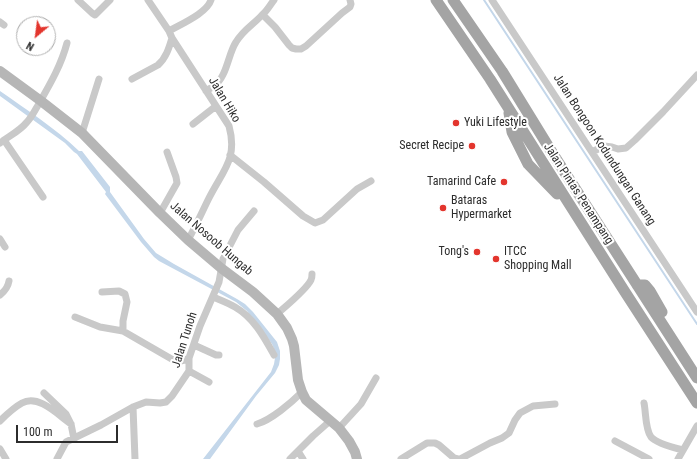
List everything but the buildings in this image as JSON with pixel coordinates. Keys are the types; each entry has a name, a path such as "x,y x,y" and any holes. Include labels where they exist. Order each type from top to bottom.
{"main road":[{"name":"Jalan Pintas Penampang","path":"436,0 490,79 638,313 697,403"},
{"name":"Jalan Pintas Penampang","path":"453,0 502,72 637,285 694,371 697,378"},
{"name":"Jalan Nosoob Hungab","path":"0,71 39,104 82,133 188,240 277,314 287,328 292,339 298,380 306,400 339,428 349,441 357,459"},
{"path":"508,107 512,132 528,164 571,207"},
{"path":"533,170 539,173 549,172 554,166 553,154"},
{"path":"637,285 634,290 638,313"}],"street":[{"path":"78,0 95,15 110,0"},
{"name":"Jalan Hiko","path":"149,0 216,106 228,126 232,137 227,167 210,196 188,240"},
{"path":"132,78 160,63 166,55 171,34 207,8 211,0"},
{"path":"206,91 215,86 220,78 227,66 235,43 242,33 263,15 274,0"},
{"path":"263,15 289,45 296,49 301,49 350,6 350,0"},
{"name":"Jalan Bongoon Kodundungan Ganang","path":"492,0 697,310"},
{"path":"43,197 2,142 27,122 39,104 55,74 64,54 67,42"},
{"path":"592,152 604,146 618,149 626,148 663,112 697,75"},
{"path":"82,133 99,79"},
{"path":"193,124 216,106"},
{"path":"160,213 177,183 167,152"},
{"path":"230,155 303,216 315,223 323,220 357,189 371,181"},
{"name":"Jalan Tunoh","path":"57,459 66,442 101,425 132,407 146,402 166,402 172,396 189,371 188,358 219,282 223,259 238,230 254,211"},
{"path":"0,239 5,247"},
{"path":"277,314 307,285 312,279 312,274"},
{"path":"0,295 6,289 9,281"},
{"path":"102,292 119,291 125,294 127,302 123,321 123,331"},
{"path":"214,295 248,316 263,336 274,355"},
{"path":"75,317 100,327 123,331 175,361 183,361 188,358"},
{"path":"194,345 219,355"},
{"path":"189,371 209,382"},
{"path":"339,428 361,404 376,378"},
{"path":"257,424 263,422 293,401 302,392"},
{"path":"44,393 66,414 71,424 74,439"},
{"path":"0,421 12,409 24,402 35,401 48,406 71,424"},
{"path":"644,403 650,436 658,441 683,450"},
{"path":"401,459 427,442 440,445 454,458 459,459 502,438 509,433 520,413 533,406 555,404"},
{"path":"132,407 136,459"},
{"path":"290,459 330,421"},
{"path":"678,459 697,426"},
{"path":"615,441 649,459"},
{"path":"0,449 6,459"},
{"path":"298,451 303,459"}],"water":[{"path":"0,91 51,127 79,151 82,151 110,187 110,192 156,253 245,304 277,342 280,351 280,359 275,373 256,396 210,459 203,459 271,372 275,358 275,351 272,344 247,311 236,302 154,257 105,194 106,192 77,154 65,143 0,96"}],"waterway":[{"path":"484,0 697,324"}],"place":[{"name":"Yuki Lifestyle","path":"456,123"},
{"name":"Secret Recipe","path":"472,146"},
{"name":"Tamarind Cafe","path":"504,182"},
{"name":"Bataras Hypermarket","path":"443,208"},
{"name":"Tong's","path":"477,252"},
{"name":"ITCC Shopping Mall","path":"496,259"}]}
